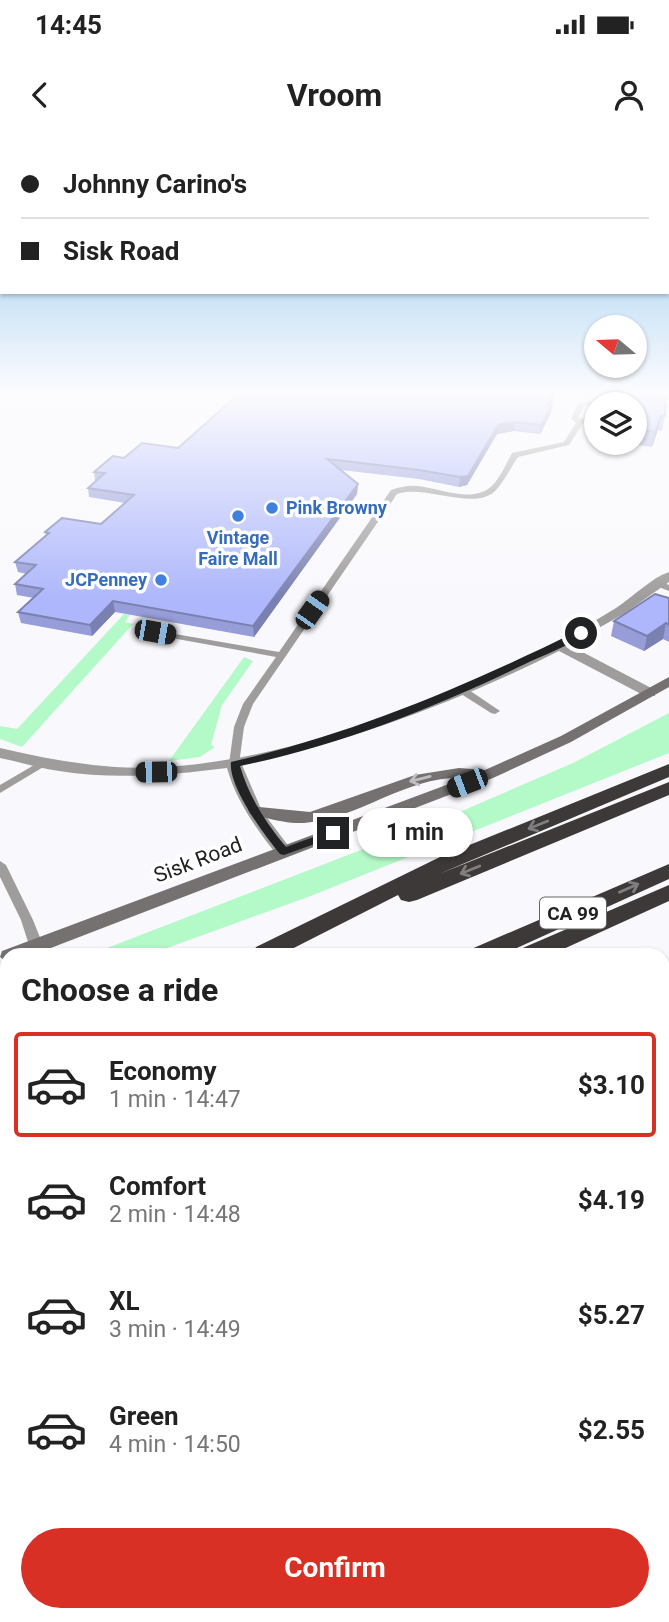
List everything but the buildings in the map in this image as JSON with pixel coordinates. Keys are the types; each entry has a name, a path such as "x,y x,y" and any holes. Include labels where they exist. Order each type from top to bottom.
{"highway":[{"path":"273,948 447,862 669,770"},
{"path":"276,948 669,788"},
{"name":"CA 99","path":"495,948 669,871"},
{"path":"544,948 669,892"}],"main road":[{"name":"Sisk Road","path":"28,948 487,775 566,739 669,681"},
{"path":"256,810 306,818 410,781 445,772 461,771 487,775"}],"street":[{"path":"0,753 41,764 136,773 234,764 312,745 462,690 560,646 666,583"},
{"path":"560,646 650,693"},
{"path":"234,764 240,784 256,810 257,819 284,852"}],"lane":[{"path":"234,764 242,716 281,655 396,491 410,489 466,497 488,494 510,461"},
{"path":"155,632 281,655"},
{"path":"462,690 495,711"},
{"path":"0,790 41,764"},
{"path":"0,865 36,945"}],"green space":[{"path":"124,614 130,615 125,622 133,624 22,747 0,739 0,726 17,729"},
{"path":"244,657 253,661 222,705 211,745 215,747 200,757 169,761"},
{"path":"669,713 669,753 308,897 167,948 107,948 462,811 573,763"}],"place":[{"name":"Pink Browny","path":"272,508"},
{"name":"Vintage Faire Mall","path":"238,516"},
{"name":"JCPenney","path":"161,580"}],"route":[{"path":"333,833 284,852 257,819 256,810 240,784 234,764 279,755 391,718 477,684 560,646 581,633"}]}
